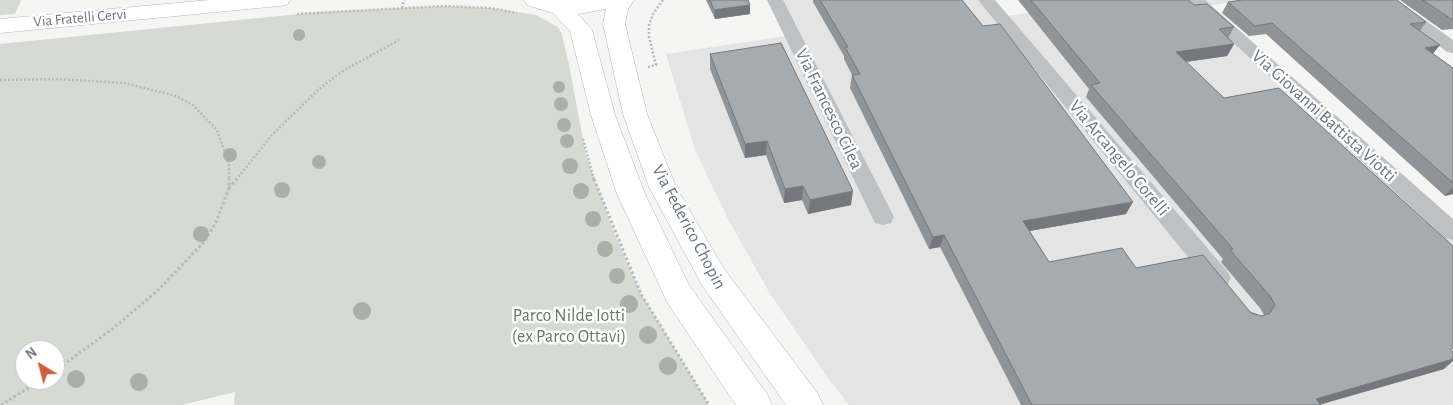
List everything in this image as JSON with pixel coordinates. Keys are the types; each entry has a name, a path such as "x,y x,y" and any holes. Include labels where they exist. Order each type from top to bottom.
{"main road":[{"path":"529,7 587,7 616,0"},
{"name":"Via Federico Chopin","path":"623,0 617,9 614,24 635,114 663,187 713,277 806,405"},
{"name":"Via Fratelli Cervi","path":"0,26 285,7"},
{"name":"Via Federico Chopin","path":"561,8 581,30 603,115 631,194 678,293 755,405"}],"street":[{"name":"Via Francesco Cilea","path":"775,0 883,217"},
{"name":"Via Arcangelo Corelli","path":"986,0 1233,294"},
{"name":"Via Giovanni Battista Viotti","path":"1195,0 1452,230"},
{"path":"1386,0 1453,48"}],"path":[{"path":"402,8 404,0"},
{"path":"285,7 529,7"},
{"path":"65,364 116,326 186,263 204,242 216,222 229,188 272,135 318,90 341,72 399,40"},
{"path":"0,80 56,79 124,83 176,96 193,105 217,130 224,143 229,164 229,188"},
{"path":"1,405 25,390"}],"shaded area":[{"path":"775,0 986,0 1001,17 1110,0 1251,0 1203,6 1453,232 1453,405 849,405 825,374 769,292 729,221 695,150 666,54 792,35"}],"green space":[{"path":"0,0 21,0 15,14 0,15"},
{"name":"Parco Nilde Iotti (ex Parco Ottavi)","path":"444,6 490,8 536,15 558,27 562,34 586,155 614,233 641,294 709,405 234,405 235,392 182,405 0,405 0,44 319,12"}],"building":[{"path":"710,0 748,0 750,5 714,10"},
{"path":"820,0 962,0 983,26 1000,24 1133,202 1023,221 1049,262 1122,248 1136,268 1203,255 1251,313 1262,316 1270,313 1275,305 1270,296 1230,250 1233,249 1091,85 1100,83 1031,0 1188,0 1194,5 1207,4 1234,27 1219,29 1234,44 1176,52 1224,98 1279,88 1453,246 1453,348 1450,349 1453,352 1453,359 1316,399 1321,405 1032,405 944,235 933,237 852,75 860,74 845,47 848,47"},
{"path":"1242,0 1397,0 1426,22 1410,24 1440,45 1425,48 1453,68 1453,183 1272,23 1255,26 1228,2"},
{"path":"1423,0 1453,0 1453,19 1451,19"},
{"path":"781,43 853,191 810,200 803,186 785,189 767,141 745,144 710,54"}]}
